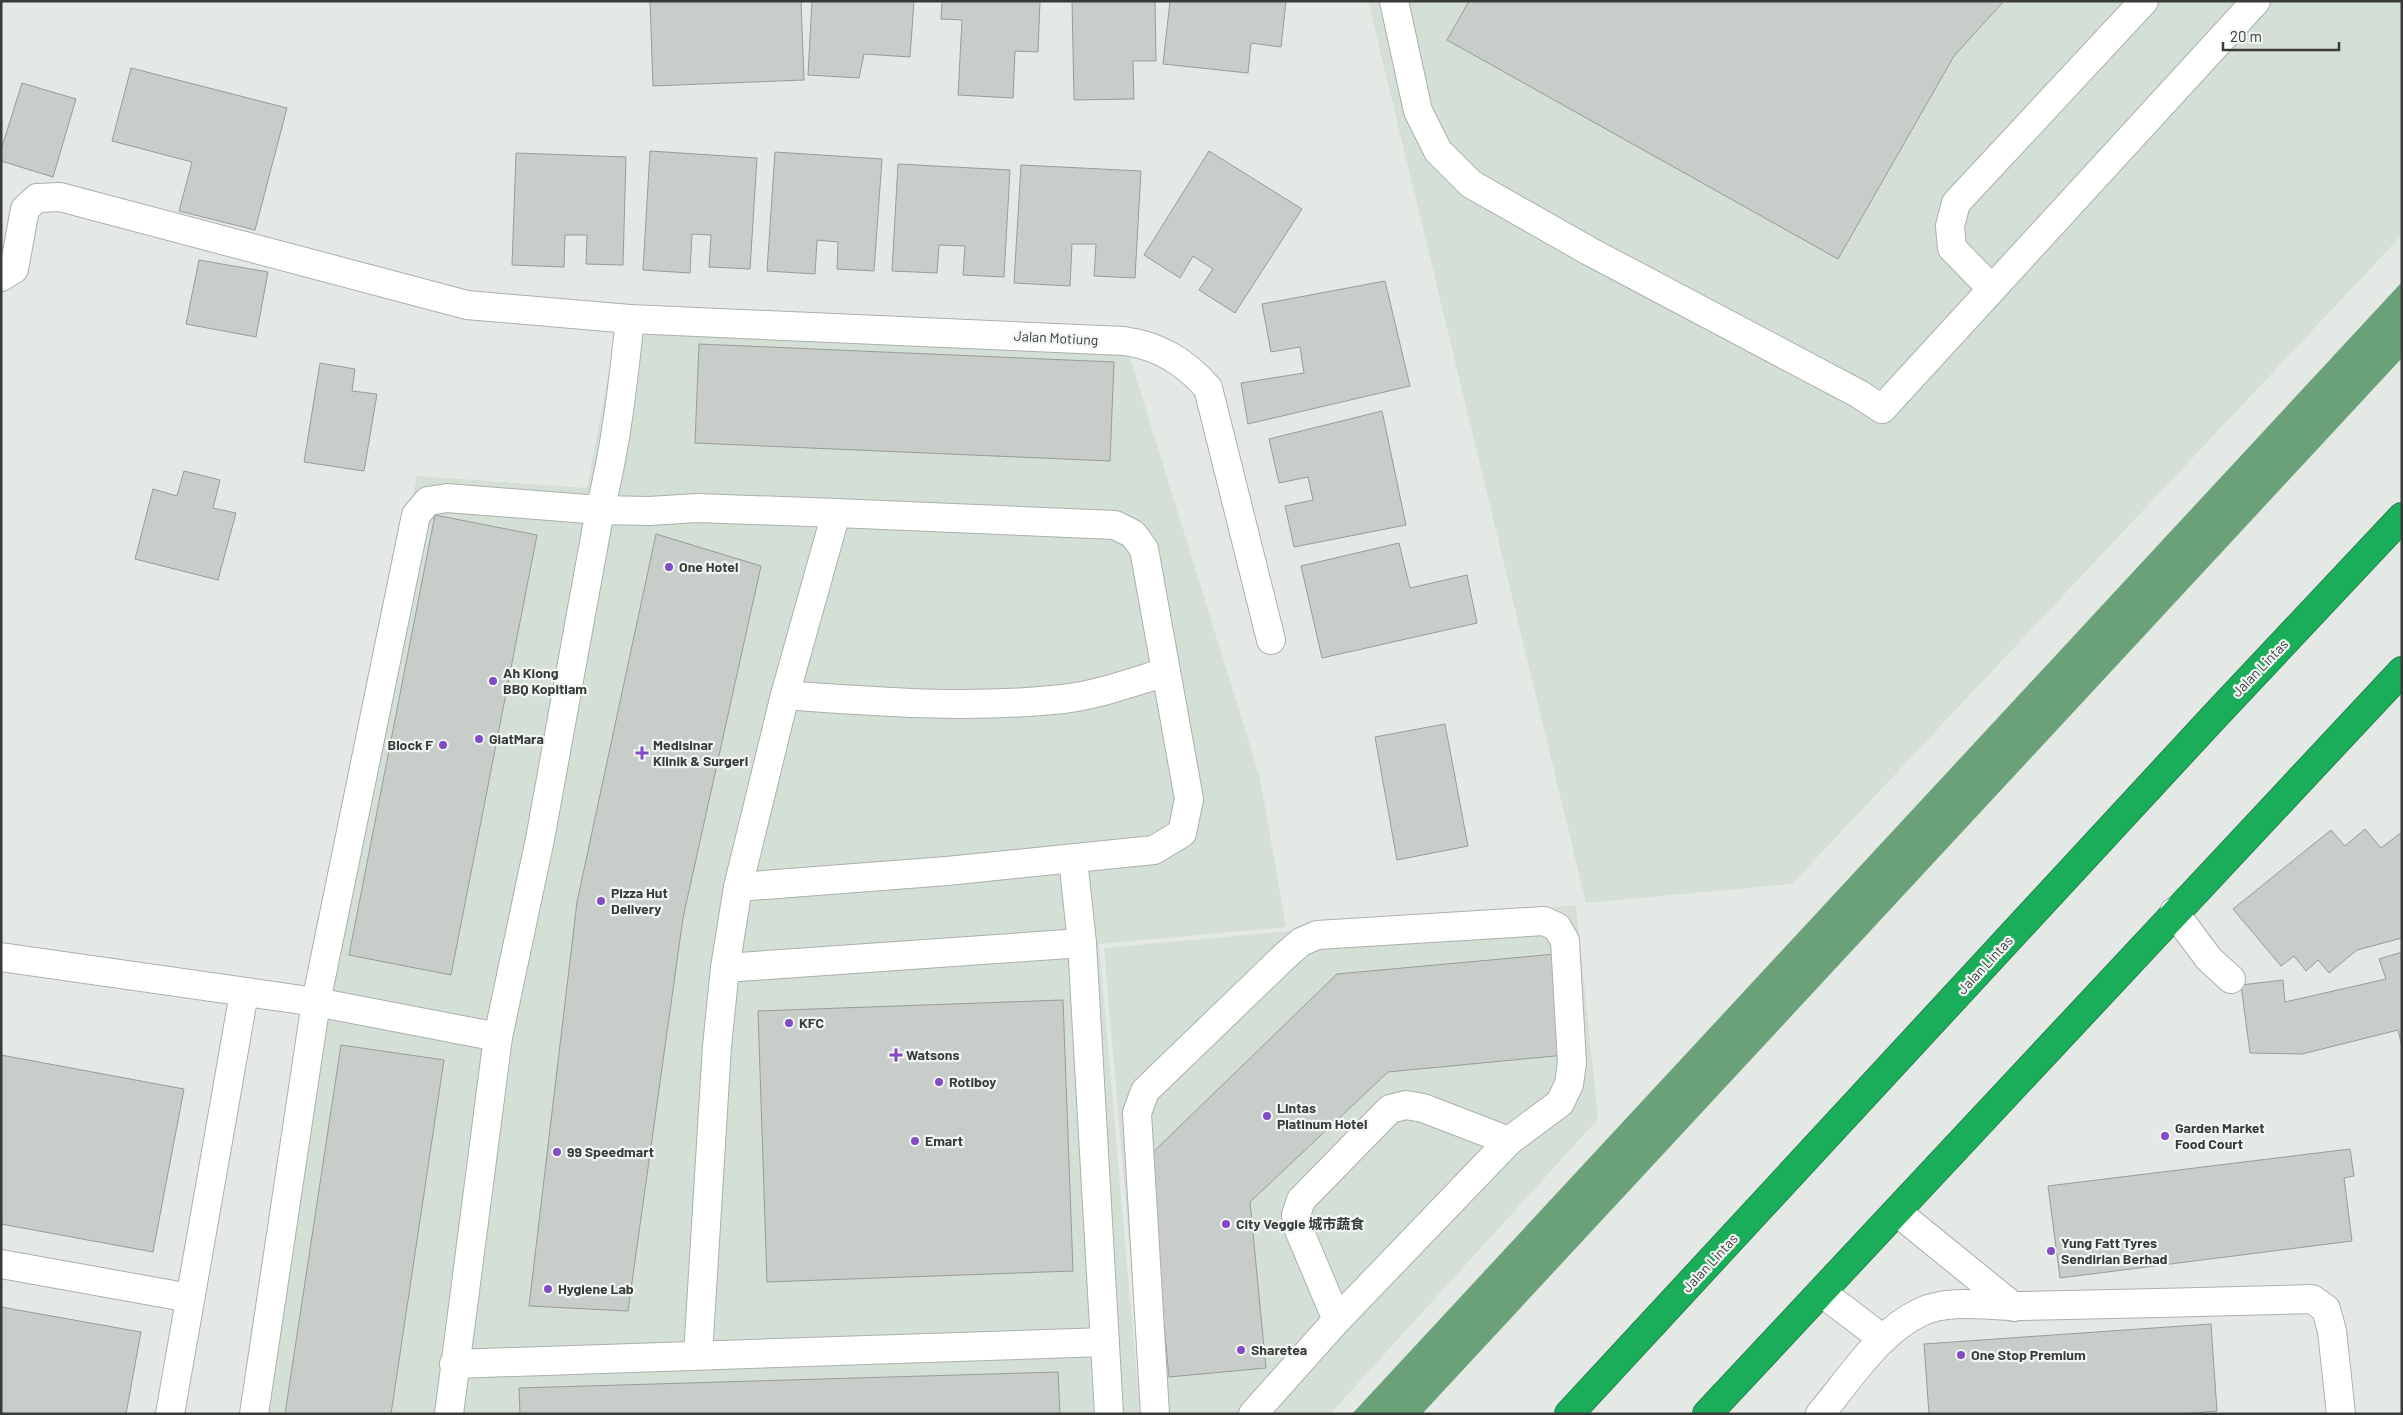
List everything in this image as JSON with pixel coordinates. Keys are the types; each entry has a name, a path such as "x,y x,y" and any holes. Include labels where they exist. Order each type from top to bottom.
{"highway":[{"name":"Jalan Lintas","path":"1570,1414 2213,718 2402,517"},
{"path":"1708,1414 2174,912 2304,777 2402,671"}],"street":[{"path":"1394,1 1418,111 1438,151 1471,184 1589,251 1845,386 1882,409 2256,1"},
{"path":"1992,289 1952,248 1950,226 1956,203 2144,1"},
{"name":"Jalan Motiung","path":"1,277 14,269 25,208 37,198 60,197 467,304 630,319 1124,341 1160,350 1176,358 1193,371 1208,388 1270,640"},
{"path":"449,1414 498,1037 540,839 600,510 616,434 630,319"},
{"path":"254,1414 316,1002 416,515 428,501 447,498 600,510 649,511 697,508 836,512 1115,525 1134,534 1144,549 1189,799 1182,833 1154,850 1073,859 738,888"},
{"path":"698,1355 716,1056 724,968 738,888 785,695 836,512"},
{"path":"785,695 889,702 985,704 1064,698 1120,686 1166,672"},
{"path":"1073,859 1082,943 1109,1414"},
{"path":"2174,912 2209,959 2231,979"},
{"path":"1155,1414 1137,1113 1145,1091 1301,942 1317,935 1544,921 1557,927 1565,941 1572,1063 1569,1084 1560,1103 1509,1141 1337,1320 1253,1414"},
{"path":"724,968 1082,943"},
{"path":"1,957 316,1002 498,1037"},
{"path":"170,1414 244,993"},
{"path":"1337,1320 1299,1230 1296,1215 1301,1200 1390,1109 1406,1105 1423,1108 1509,1141"},
{"path":"1897,1212 2014,1306"},
{"path":"1,1264 190,1298"},
{"path":"1821,1292 1884,1339"},
{"path":"1820,1414 1896,1327 1923,1312 1953,1305 2014,1306 2312,1299 2326,1309 2332,1331 2341,1414"},
{"path":"454,1364 1105,1342"}],"shaded area":[{"path":"1368,1 2402,1 2402,235 1792,884 1586,903"},
{"path":"2402,282 2402,358 1422,1414 1352,1414"},
{"path":"618,324 1127,348 1260,778 1286,927 1099,944 1140,1414 250,1414 311,992 417,476 587,488"},
{"path":"1576,905 1598,1119 1330,1414 1144,1414 1104,948"}],"building":[{"path":"650,1 801,1 804,80 653,86"},
{"path":"812,1 914,1 910,57 864,54 859,78 808,75"},
{"path":"942,1 1040,1 1038,52 1015,51 1013,98 958,95 962,20 941,19"},
{"path":"1072,1 1155,1 1156,61 1133,61 1134,99 1074,100"},
{"path":"1170,1 1286,1 1281,47 1251,43 1248,73 1163,64"},
{"path":"1469,1 2004,1 1954,56 1838,259 1447,40"},
{"path":"131,68 287,108 255,230 179,211 192,162 112,141"},
{"path":"22,83 76,99 53,177 1,161 1,150"},
{"path":"650,151 757,158 750,269 709,267 711,235 692,234 690,273 643,270"},
{"path":"1209,151 1302,209 1235,313 1199,290 1213,269 1193,256 1180,278 1144,255"},
{"path":"775,152 882,159 874,271 837,269 838,242 817,240 815,274 767,271"},
{"path":"516,153 626,157 623,265 586,264 587,235 565,235 564,267 512,265"},
{"path":"898,164 1010,170 1004,277 963,275 965,246 939,245 937,273 892,271"},
{"path":"1021,165 1141,171 1135,278 1094,276 1096,244 1072,244 1070,286 1014,283"},
{"path":"199,260 268,272 256,337 186,324"},
{"path":"1385,281 1410,386 1248,424 1241,383 1304,373 1300,347 1271,352 1262,304"},
{"path":"699,344 1114,362 1110,461 695,443"},
{"path":"320,363 355,369 352,391 377,394 364,471 304,462"},
{"path":"1382,411 1406,525 1294,547 1285,506 1313,500 1308,477 1279,483 1269,439"},
{"path":"184,471 220,480 213,508 236,513 218,580 135,559 153,489 177,496"},
{"name":"Block F","path":"435,515 537,535 451,975 349,955"},
{"path":"656,534 761,566 683,918 628,1311 529,1306 577,902"},
{"path":"1399,543 1410,588 1467,575 1477,623 1322,658 1301,566"},
{"path":"1445,724 1468,846 1397,860 1375,737"},
{"path":"2365,829 2381,848 2402,832 2402,938 2357,950 2329,973 2318,960 2306,971 2294,956 2281,966 2233,909 2331,830 2345,846"},
{"path":"2402,952 2402,1047 2398,1030 2302,1054 2250,1053 2241,985 2283,980 2285,1002 2386,979 2379,959"},
{"path":"1556,954 1565,1055 1388,1072 1250,1202 1266,1368 1169,1377 1148,1157 1337,974"},
{"name":"Emart","path":"1063,1000 1073,1271 767,1282 758,1011"},
{"path":"341,1045 444,1060 391,1414 285,1414"},
{"path":"1,1055 184,1089 153,1252 1,1224"},
{"path":"2350,1149 2354,1176 2344,1178 2352,1241 2060,1278 2048,1186"},
{"path":"1,1307 141,1332 126,1414 1,1414"},
{"path":"2211,1324 2217,1411 2184,1414 1929,1414 1924,1344"},
{"path":"1058,1372 1060,1414 520,1414 519,1388"}],"place":[{"name":"One Hotel","path":"669,567"},
{"name":"Ah Kiong BBQ Kopitiam","path":"493,681"},
{"name":"GiatMara","path":"479,739"},
{"name":"Block F","path":"443,745"},
{"name":"Medisinar Klinik & Surgeri","path":"642,753"},
{"name":"Pizza Hut Delivery","path":"601,901"},
{"name":"KFC","path":"789,1023"},
{"name":"Watsons","path":"896,1055"},
{"name":"Rotiboy","path":"939,1082"},
{"name":"Lintas Platinum Hotel","path":"1267,1116"},
{"name":"Garden Market Food Court","path":"2165,1136"},
{"name":"Emart","path":"915,1141"},
{"name":"99 Speedmart","path":"557,1152"},
{"name":"City Veggie 城市蔬食","path":"1226,1224"},
{"name":"Yung Fatt Tyres Sendirian Berhad","path":"2051,1251"},
{"name":"Hygiene Lab","path":"548,1289"},
{"name":"Sharetea","path":"1241,1350"},
{"name":"One Stop Premium","path":"1961,1355"}]}
